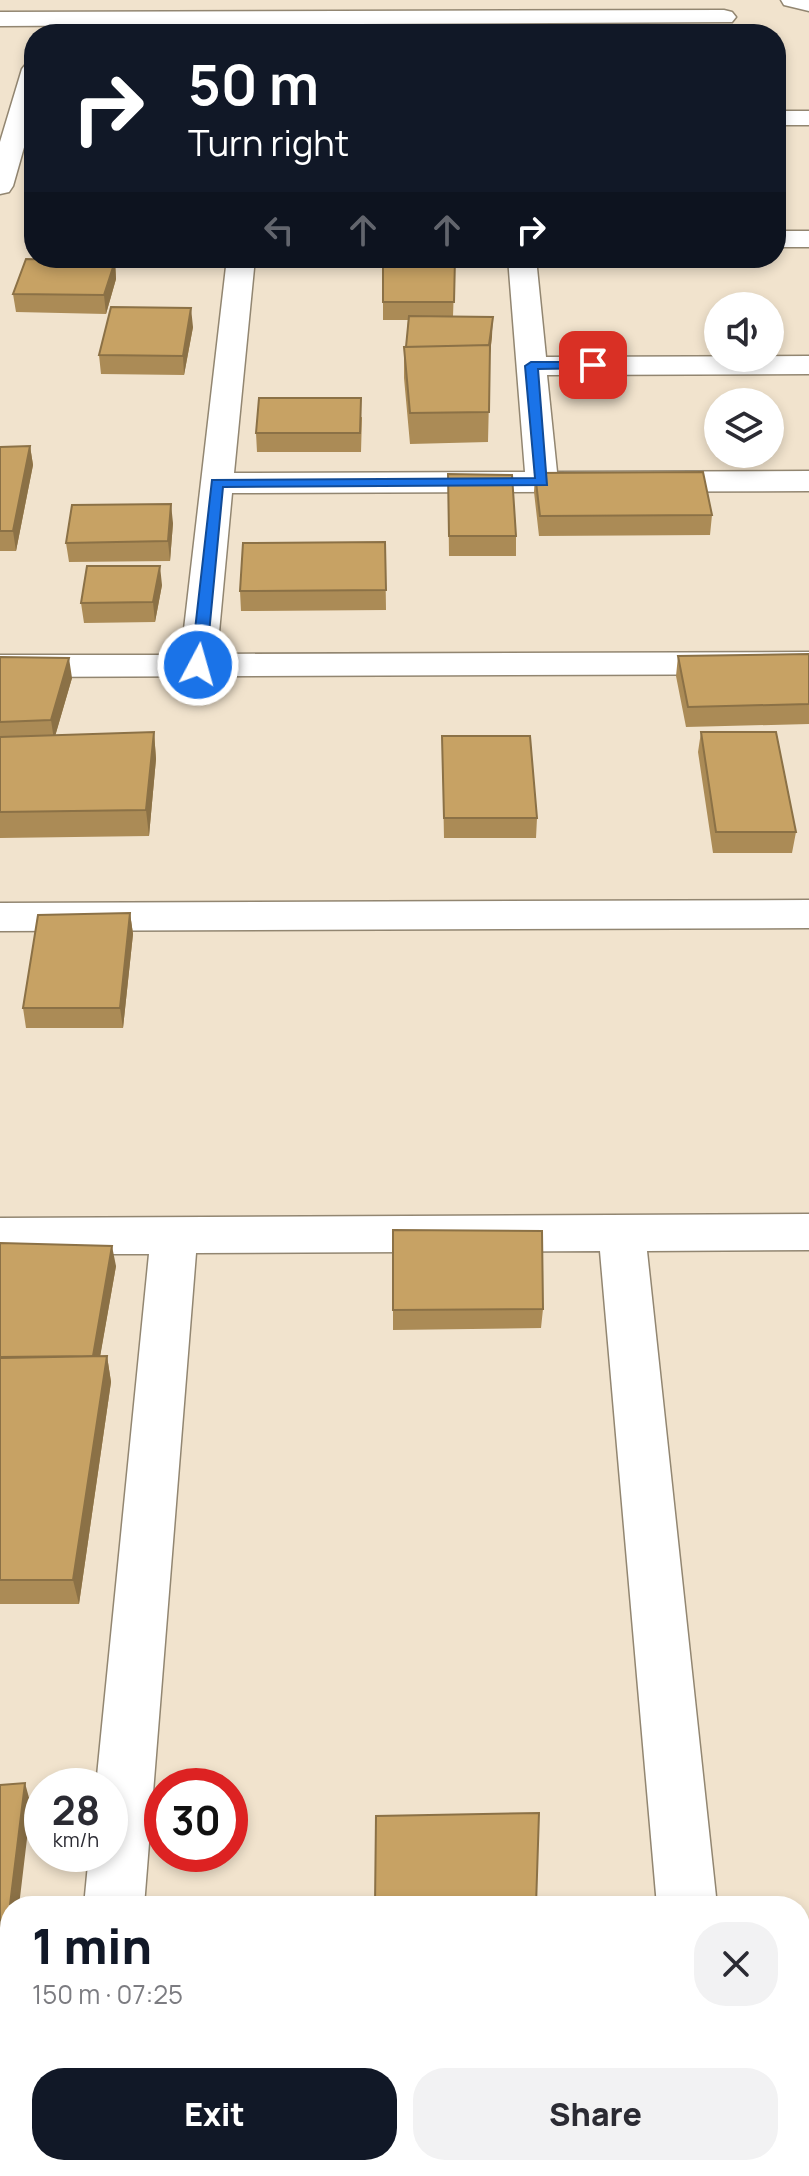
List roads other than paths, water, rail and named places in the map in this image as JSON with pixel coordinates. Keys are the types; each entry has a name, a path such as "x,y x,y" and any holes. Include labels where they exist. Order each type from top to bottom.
{"street":[{"path":"792,0 809,4"},
{"path":"0,19 724,17"},
{"path":"0,186 24,102"},
{"path":"786,118 809,118"},
{"path":"786,239 809,239"},
{"path":"198,665 240,268"},
{"path":"523,268 542,482"},
{"path":"531,366 809,365"},
{"path":"217,483 809,481"},
{"path":"0,666 809,663"},
{"path":"0,917 809,914"},
{"path":"0,1236 809,1232"},
{"path":"622,1233 686,1896"},
{"path":"115,1896 174,1235"}]}
